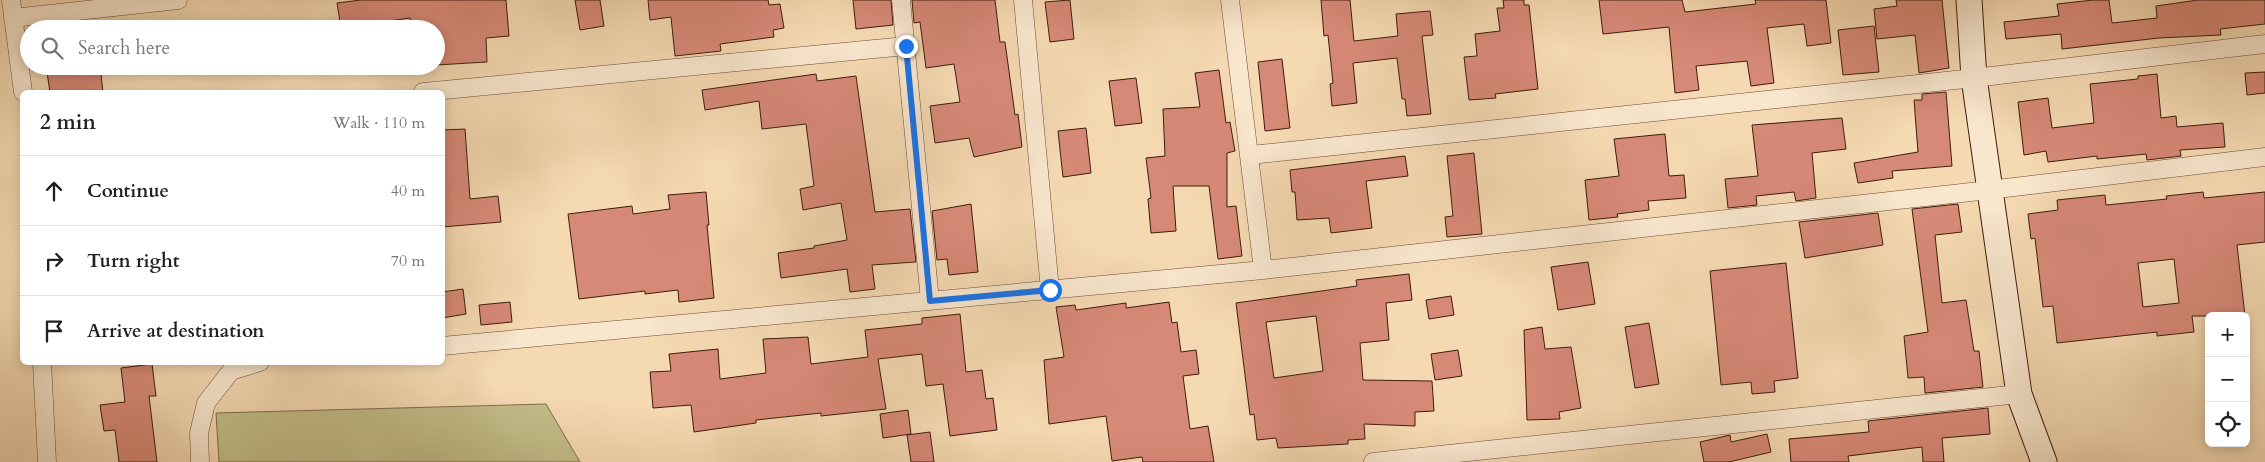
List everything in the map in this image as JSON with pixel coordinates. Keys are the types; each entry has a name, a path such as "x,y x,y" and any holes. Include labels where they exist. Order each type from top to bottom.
{"main road":[{"path":"1969,0 1974,78 1988,190 2019,394 2044,462"}],"street":[{"path":"11,0 20,70"},
{"path":"13,18 178,0"},
{"path":"901,0 930,301"},
{"path":"1023,0 1050,290"},
{"path":"1230,0 1251,155 1263,270"},
{"path":"1251,155 1974,78 2265,44"},
{"path":"444,90 906,46"},
{"path":"21,75 23,90"},
{"path":"445,346 1263,270 1988,190 2265,157"},
{"path":"42,365 47,462"},
{"path":"200,462 199,433 206,403 231,371 250,365"},
{"path":"1373,462 2019,394"}],"shaded area":[{"path":"546,404 580,462 219,462 216,413"}],"building":[{"path":"361,0 506,0 509,36 486,38 487,62 445,64 445,20 410,20 410,18 396,20 340,20 337,3"},
{"path":"575,0 600,0 604,26 580,30"},
{"path":"648,0 768,0 769,5 780,4 784,28 773,30 774,37 720,44 721,51 675,56 671,17 650,20"},
{"path":"853,0 891,0 893,25 856,29"},
{"path":"912,0 995,0 1000,42 1005,42 1015,115 1018,114 1022,147 974,157 969,138 935,143 930,106 960,102 954,64 926,68 920,22 914,23"},
{"path":"1070,0 1074,39 1050,42 1045,2"},
{"path":"1321,0 1350,0 1354,41 1398,36 1396,14 1430,11 1433,35 1422,36 1431,114 1407,116 1405,99 1402,99 1397,58 1353,63 1357,103 1332,106 1330,84 1333,83 1328,35 1324,36"},
{"path":"1503,0 1524,0 1524,5 1529,5 1538,89 1495,94 1496,98 1469,100 1464,57 1477,56 1475,34 1500,31 1497,8 1504,8"},
{"path":"1599,0 1682,0 1685,12 1756,4 1755,0 1826,0 1831,43 1807,46 1804,24 1767,28 1774,83 1751,86 1747,61 1696,66 1699,90 1675,93 1669,27 1603,34"},
{"path":"1896,0 1942,0 1949,68 1919,73 1915,35 1877,39 1874,9 1897,6"},
{"path":"2109,0 2112,23 2157,18 2156,6 2198,0 2265,0 2265,24 2220,29 2221,35 2159,38 2062,49 2061,34 2006,39 2004,22 2059,16 2057,4"},
{"path":"1874,26 1879,72 1843,75 1838,30"},
{"path":"1282,59 1290,128 1265,131 1258,62"},
{"path":"1219,70 1226,123 1230,122 1235,151 1227,153 1227,207 1236,206 1242,256 1218,259 1209,186 1173,186 1176,231 1151,233 1148,199 1151,198 1146,158 1165,156 1163,109 1200,107 1195,73"},
{"path":"2265,72 2265,93 2247,95 2245,73"},
{"path":"816,74 817,81 856,76 875,212 910,209 916,262 872,265 875,289 850,292 847,269 781,278 778,253 814,248 814,246 847,240 841,203 803,210 800,189 814,186 806,124 762,129 759,101 705,110 702,90"},
{"path":"2157,74 2161,118 2176,116 2177,127 2223,123 2225,147 2180,150 2181,156 2147,160 2146,154 2097,159 2097,156 2048,162 2046,151 2024,155 2018,102 2048,98 2052,128 2094,123 2090,84 2138,79 2138,76"},
{"path":"47,75 101,75 103,90 50,90"},
{"path":"1136,78 1142,123 1115,126 1109,81"},
{"path":"1946,92 1952,166 1892,171 1893,178 1858,183 1854,163 1918,152 1914,100 1922,100 1922,94"},
{"path":"1842,118 1846,149 1812,153 1816,198 1796,201 1794,192 1756,196 1757,205 1728,208 1725,179 1758,176 1752,125"},
{"path":"1086,128 1091,173 1063,177 1058,131"},
{"path":"465,129 470,199 498,196 501,222 445,227 445,130"},
{"path":"1665,134 1669,176 1684,175 1686,198 1648,201 1649,210 1617,214 1618,217 1589,220 1585,180 1619,176 1614,139"},
{"path":"1474,153 1482,234 1447,237 1445,217 1453,216 1447,156"},
{"path":"1405,156 1408,176 1366,181 1372,228 1331,233 1329,218 1297,220 1295,192 1292,192 1290,170"},
{"path":"706,192 714,298 679,302 678,290 645,294 645,291 579,299 568,214 632,206 633,214 670,209 668,195"},
{"path":"2203,192 2204,198 2265,192 2265,242 2237,245 2245,312 2205,312 2205,316 2192,316 2194,332 2157,336 2157,332 2057,343 2053,306 2043,307 2035,238 2031,239 2028,214 2058,210 2057,200 2105,195 2106,205 2167,199 2166,196","holes":["2174,259 2179,303 2143,307 2138,263"]},
{"path":"971,204 978,272 949,275 947,259 937,260 932,211"},
{"path":"1958,204 1962,232 1935,235 1942,303 1966,300 1974,351 1979,351 1983,387 1925,393 1924,377 1908,378 1904,336 1928,332 1912,209"},
{"path":"1878,213 1883,245 1805,258 1799,222"},
{"path":"1588,262 1595,304 1558,310 1551,267"},
{"path":"1786,263 1798,378 1774,381 1775,392 1752,394 1751,382 1721,385 1710,271"},
{"path":"1409,274 1412,300 1386,303 1389,340 1360,343 1363,380 1432,381 1434,411 1415,412 1415,426 1364,424 1365,439 1348,440 1348,444 1278,448 1276,438 1257,440 1254,414 1250,415 1236,303 1357,286 1356,280","holes":["1316,316 1323,371 1274,378 1266,322"]},
{"path":"463,289 466,314 445,318 445,292"},
{"path":"1451,296 1454,315 1429,319 1426,300"},
{"path":"510,302 512,322 481,325 479,305"},
{"path":"1169,302 1172,323 1177,322 1181,352 1196,350 1199,374 1183,376 1190,429 1208,426 1214,462 1143,462 1142,457 1112,461 1106,416 1049,424 1044,360 1064,357 1056,307 1075,305 1076,310 1126,303 1126,308"},
{"path":"960,314 966,372 982,370 986,399 993,398 997,430 950,436 943,384 926,386 922,354 878,359 886,409 756,420 756,423 694,432 691,405 653,408 650,372 671,371 669,354 718,349 720,379 766,373 763,339 808,337 811,364 868,357 865,330 922,324 922,318"},
{"path":"1649,323 1659,384 1635,388 1625,327"},
{"path":"1542,327 1545,349 1571,347 1581,408 1559,412 1560,419 1527,420 1524,330"},
{"path":"1458,350 1462,376 1435,380 1431,354"},
{"path":"152,365 156,396 149,396 157,462 119,462 115,430 104,431 100,405 125,402 121,368"},
{"path":"1988,408 1990,434 1942,438 1944,462 1923,462 1922,447 1848,456 1849,462 1791,462 1789,439 1869,432 1868,421"},
{"path":"908,410 911,434 883,438 880,414"},
{"path":"930,432 934,462 911,462 907,435"},
{"path":"1767,434 1771,452 1729,462 1704,462 1700,442 1730,435 1731,442"}],"route":[{"path":"906,46 930,301 1050,290"}]}
